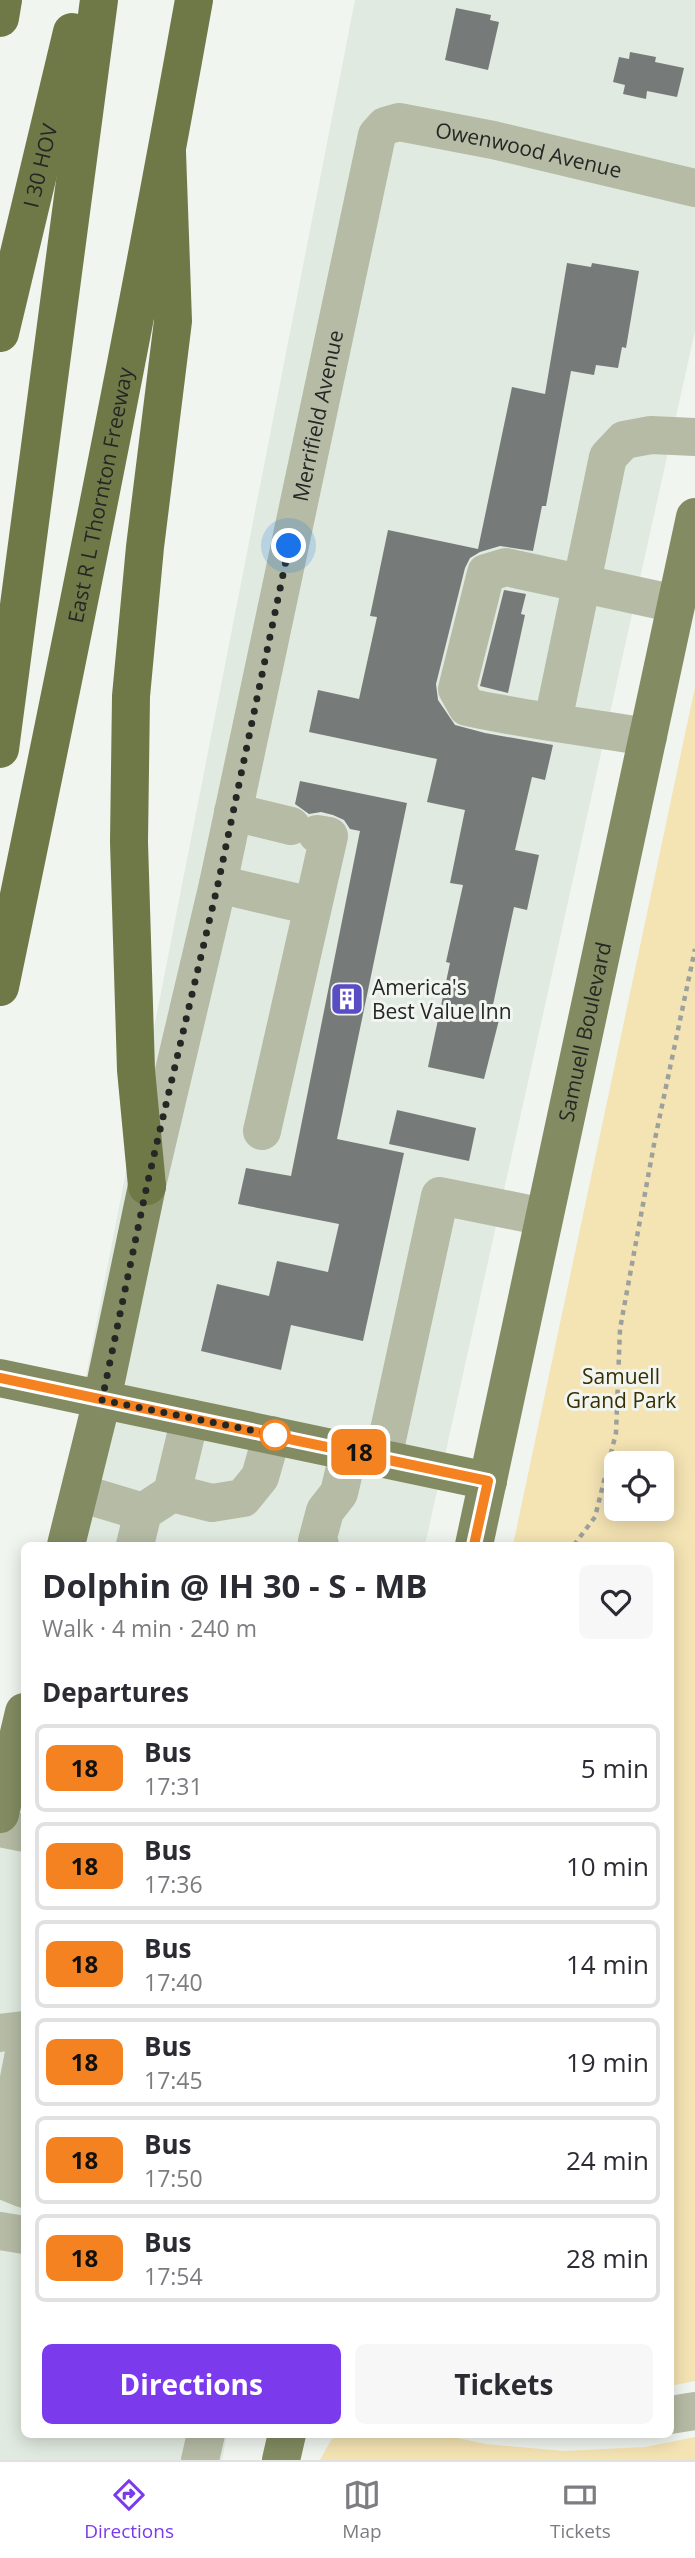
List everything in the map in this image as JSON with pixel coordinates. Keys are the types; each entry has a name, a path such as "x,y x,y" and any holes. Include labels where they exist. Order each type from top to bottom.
{"highway":[{"path":"0,18 3,0"},
{"path":"0,289 78,0"},
{"name":"I 30 HOV","path":"0,332 78,0"},
{"path":"0,749 99,0"},
{"name":"East R L Thornton Freeway","path":"0,987 167,152 194,0"},
{"path":"147,1185 136,1058 129,842 131,696 145,547 173,321 167,152"}],"main road":[{"name":"Samuell Boulevard","path":"475,1542 695,517"},
{"name":"Merrifield Avenue","path":"67,1542 102,1400 147,1185"},
{"path":"7,1379 488,1481"},
{"path":"0,1814 21,1725"},
{"path":"281,2460 286,2438"}],"street":[{"name":"Owenwood Avenue","path":"373,145 385,126 399,122 493,140 695,188"},
{"name":"Merrifield Avenue","path":"147,1185 218,884 373,145"},
{"path":"553,721 608,457 624,440 652,435 695,437"},
{"path":"648,737 553,721 524,720 467,707 457,690 486,573 506,567 676,604"},
{"path":"233,812 329,836 262,1131"},
{"path":"218,884 312,906"},
{"path":"318,1542 325,1511 366,1454 440,1196 544,1217"},
{"path":"150,1517 190,1418"},
{"path":"80,1493 150,1517 243,1498 260,1477 272,1434"},
{"path":"0,1828 21,1832"},
{"path":"0,2033 21,2030"},
{"path":"21,2068 2,2166 2,2180 21,2188"},
{"path":"0,2231 21,2234"},
{"path":"674,2414 695,2411"},
{"path":"200,2460 205,2438"}],"path":[{"path":"576,1542 595,1517 616,1433 620,1329 655,1139 695,949"}],"shaded area":[{"path":"355,0 695,0 695,331 426,1542 54,1542"},
{"path":"21,1705 21,2438 226,2438 222,2460 0,2460 0,1814"}],"green space":[{"name":"Samuell Grand Park","path":"695,687 695,2381 674,2385 674,1542 514,1542"},
{"path":"695,2437 695,2460 320,2460 331,2440 458,2438 486,2444 564,2451 645,2447"}],"building":[{"path":"456,8 491,15 490,20 499,22 488,70 445,60"},
{"path":"630,52 656,57 655,62 684,68 677,97 647,91 646,99 623,94 625,85 613,82 619,57 629,59"},
{"path":"567,263 591,267 592,263 639,271 626,348 622,347 618,368 596,365 594,375 571,371 546,506 542,506 533,551 500,546 470,558 465,568 436,684 438,700 455,725 553,745 545,780 532,777 515,850 539,855 527,910 514,907 491,1014 500,1016 484,1079 428,1067 450,963 446,962 463,885 450,883 465,810 427,802 437,759 309,732 318,690 359,699 377,617 370,616 388,530 478,549 512,387 545,394"},
{"path":"504,590 526,594 521,614 525,615 508,693 480,686"},
{"path":"300,781 407,803 337,1139 404,1153 363,1341 291,1325 281,1370 201,1351 217,1284 269,1296 277,1261 328,1272 339,1224 238,1204 246,1168 291,1176 360,831 350,829 344,820 333,815 321,812 309,814 295,804"},
{"path":"397,1110 476,1128 469,1161 389,1144"}],"bus line":[{"name":"18","path":"0,1378 488,1481 475,1542"}],"place":[{"name":"America's Best Value Inn","path":"347,999"}],"route":[{"path":"275,1435 102,1400 147,1185 169,1101 218,884 289,546"}]}
